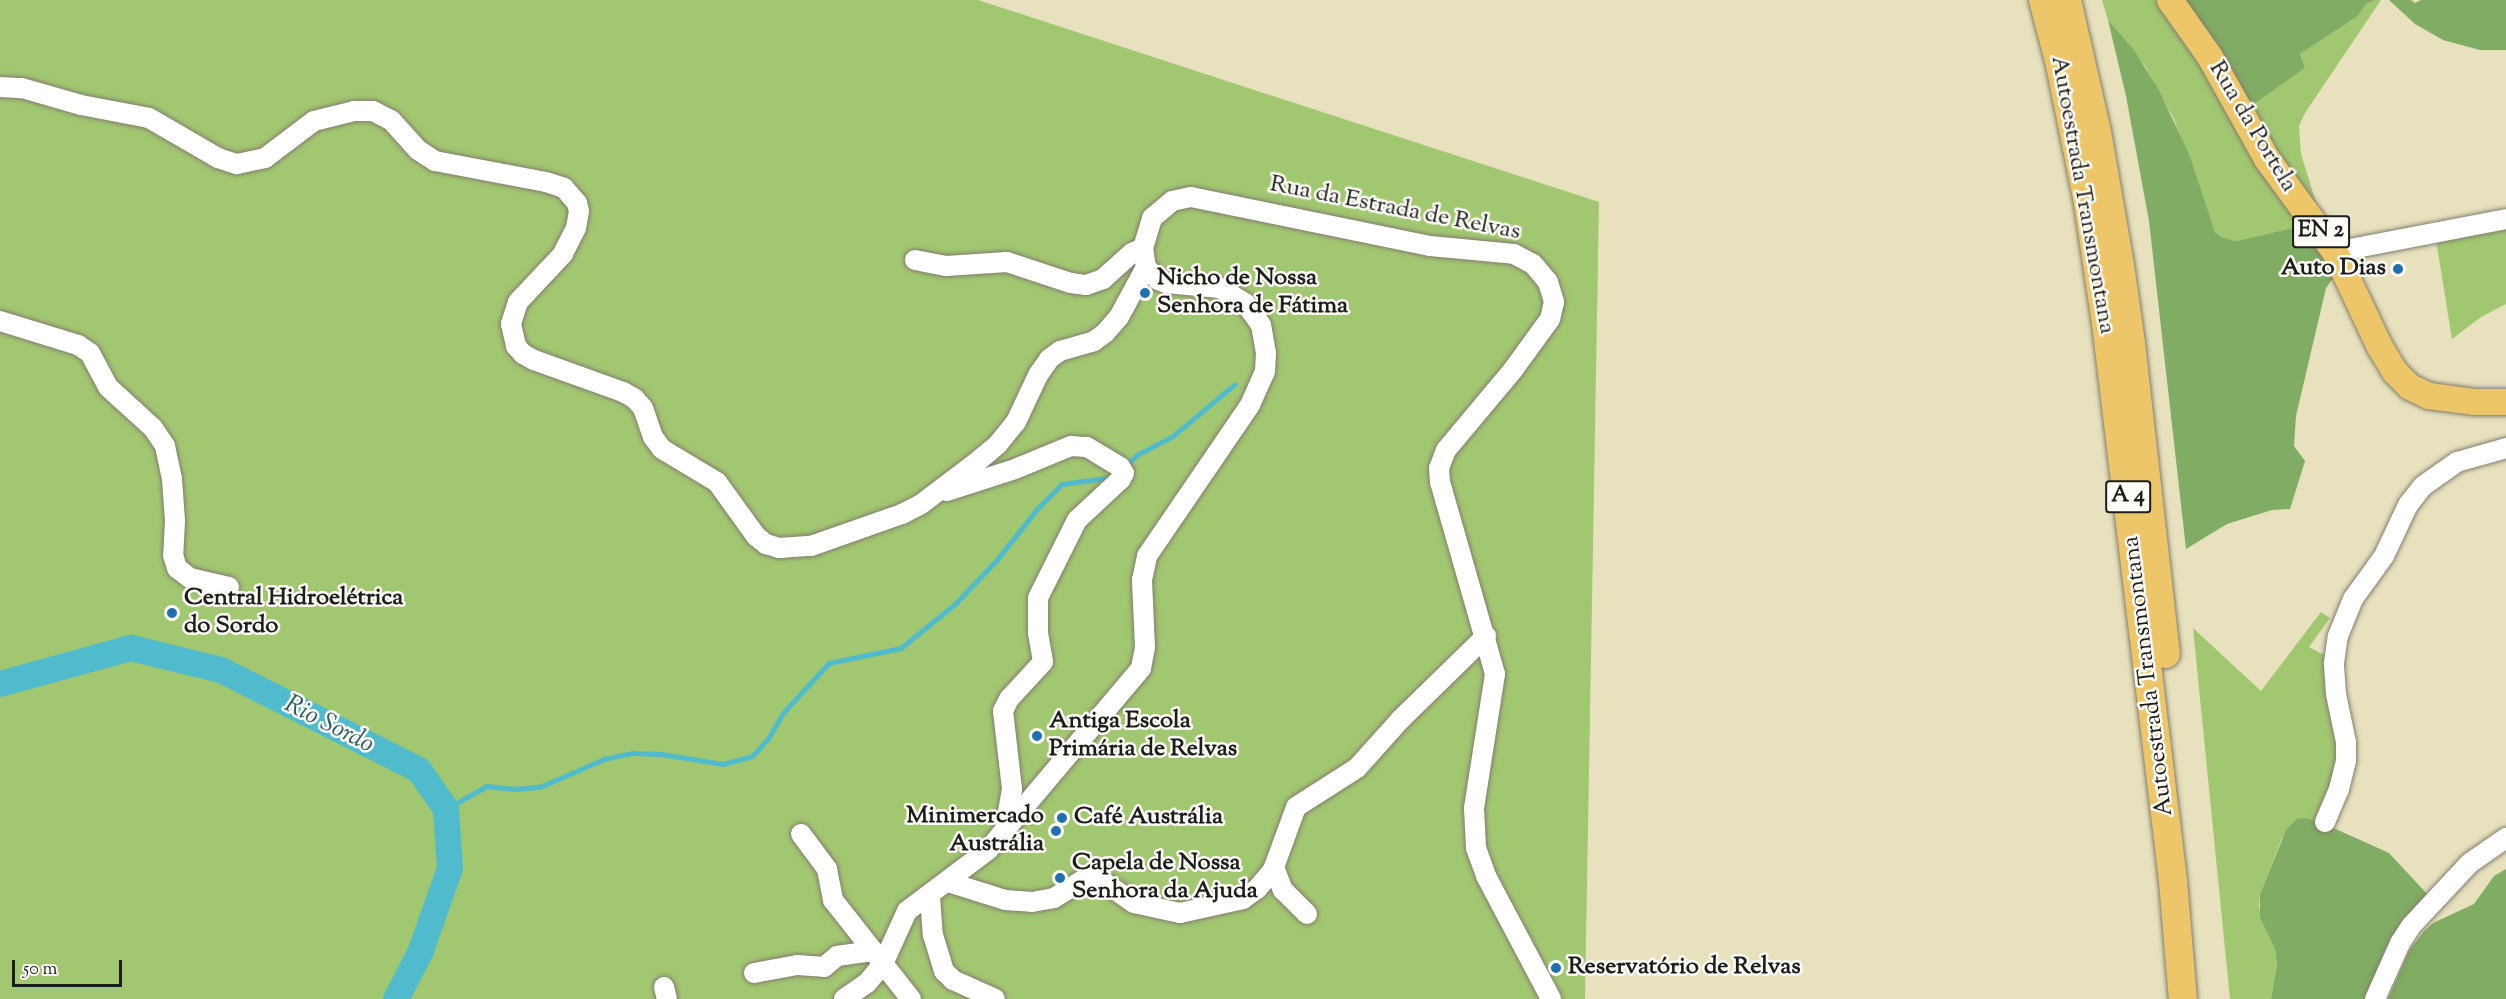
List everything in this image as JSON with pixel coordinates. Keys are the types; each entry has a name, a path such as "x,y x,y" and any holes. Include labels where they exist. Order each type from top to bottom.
{"highway":[{"name":"Autoestrada Transmontana","path":"2043,0 2062,76 2088,203 2106,323 2173,881 2183,999"},
{"name":"Autoestrada Transmontana","path":"2067,0 2083,66 2110,204 2132,343 2156,555 2200,999"}],"main road":[{"name":"Rua da Portela","path":"2170,0 2210,57 2267,159 2335,252 2380,347 2402,380 2418,391 2440,399 2506,402"}],"street":[{"path":"0,87 22,88 81,105 149,118 218,158 237,164 265,159 314,121 347,112 373,111 391,120 418,150 435,161 561,186 577,203 578,220 565,252 522,297 514,309 511,330 514,343 523,354 634,398 643,408 653,437 662,449 717,482 729,495 753,534 769,546 791,549 811,546 887,520 957,486 1015,469 1068,446 1087,447 1120,467 1124,473 1077,520 1038,598 1038,633 1043,662 1009,699 1003,711 1012,789 1005,830"},
{"name":"Rua da Estrada de Relvas","path":"923,502 986,455 1002,439 1020,415 1040,372 1054,355 1094,341 1105,333 1120,315 1137,280 1144,258 1148,227 1157,211 1172,201 1199,197 1430,246 1510,253 1522,257 1541,271 1553,295 1554,308 1550,320 1513,370 1446,450 1439,468 1440,482 1486,636 1496,682 1474,808 1476,848 1485,876 1551,999"},
{"path":"2335,252 2506,219"},
{"path":"844,999 864,986 907,911 930,896 983,854 1005,830 1043,780 1141,668 1145,647 1142,589 1144,563 1151,548 1250,405 1263,381 1266,362 1261,325 1254,312 1235,295 1220,288 1166,283 1158,280 1144,258 1132,253 1103,279 1086,285 1071,283 1007,262 946,266 915,260"},
{"path":"0,321 78,345 90,353 108,387 153,428 165,446 172,479 175,521 173,553 176,565 190,578 229,587"},
{"path":"2325,822 2339,789 2346,761 2346,742 2336,694 2334,659 2341,627 2353,599 2390,546 2408,505 2423,486 2457,462 2506,448"},
{"path":"948,882 1005,900 1032,902 1054,898 1087,877 1095,876 1134,903 1180,913 1243,899 1260,887 1274,867 1296,807 1357,768 1401,720 1486,636"},
{"path":"801,834 826,867 832,899 905,991"},
{"path":"2375,999 2400,943 2411,926 2470,863 2502,846"},
{"path":"1274,867 1283,890 1307,914"},
{"path":"930,896 933,935 945,973 955,981 995,999"},
{"path":"754,973 798,965 824,968 837,956 878,958"}],"green space":[{"path":"0,0 978,0 1599,202 1585,999 0,999"},
{"path":"2102,0 2161,0 2306,225 2236,241 2221,237 2215,232 2174,119 2145,66 2108,20"},
{"path":"2181,0 2375,0 2366,4 2358,16 2300,54 2305,68 2247,109"},
{"path":"2381,0 2305,113 2299,126 2301,154 2318,209 2315,211 2247,109 2305,68 2300,54 2358,16 2366,4"},
{"path":"2389,0 2411,0 2415,3 2421,0 2506,0 2506,50 2480,50 2443,40 2415,24"},
{"path":"2108,20 2134,50 2159,90 2189,154 2215,232 2221,237 2236,241 2306,225 2338,278 2331,281 2326,288 2296,416 2294,446 2305,461 2290,509 2272,510 2227,524 2186,549 2149,221 2126,96"},
{"path":"2506,224 2506,304 2481,317 2452,339 2436,240"},
{"path":"2321,612 2330,618 2309,647 2330,658 2338,742 2337,765 2318,821 2296,819 2291,824 2282,838 2260,894 2259,907 2275,949 2277,964 2271,999 2230,999 2193,628 2261,691"},
{"path":"2296,819 2318,821 2389,853 2429,896 2367,999 2271,999 2277,964 2275,949 2260,917 2260,894 2286,830"},
{"path":"2506,869 2506,999 2388,999 2409,951 2424,931 2433,923 2474,904 2494,876"}],"waterway":[{"path":"1126,466 1137,455 1173,436 1234,385"},
{"path":"446,809 487,786 515,789 540,787 604,759 633,753 662,754 723,764 752,756 768,739 783,713 829,663 901,648 955,604 996,561 1037,509 1062,484 1114,477"},
{"name":"Rio Sordo","path":"0,684 131,648 221,670 419,770 446,809 450,868 421,951 396,999"}],"place":[{"name":"Auto Dias","path":"2398,269"},
{"name":"Nicho de Nossa Senhora de Fátima","path":"1145,293"},
{"name":"Central Hidroelétrica do Sordo","path":"172,613"},
{"name":"Antiga Escola Primária de Relvas","path":"1037,736"},
{"name":"Café Austrália","path":"1062,818"},
{"name":"Minimercado Austrália","path":"1056,831"},
{"name":"Capela de Nossa Senhora da Ajuda","path":"1060,878"},
{"name":"Reservatório de Relvas","path":"1556,968"}]}
